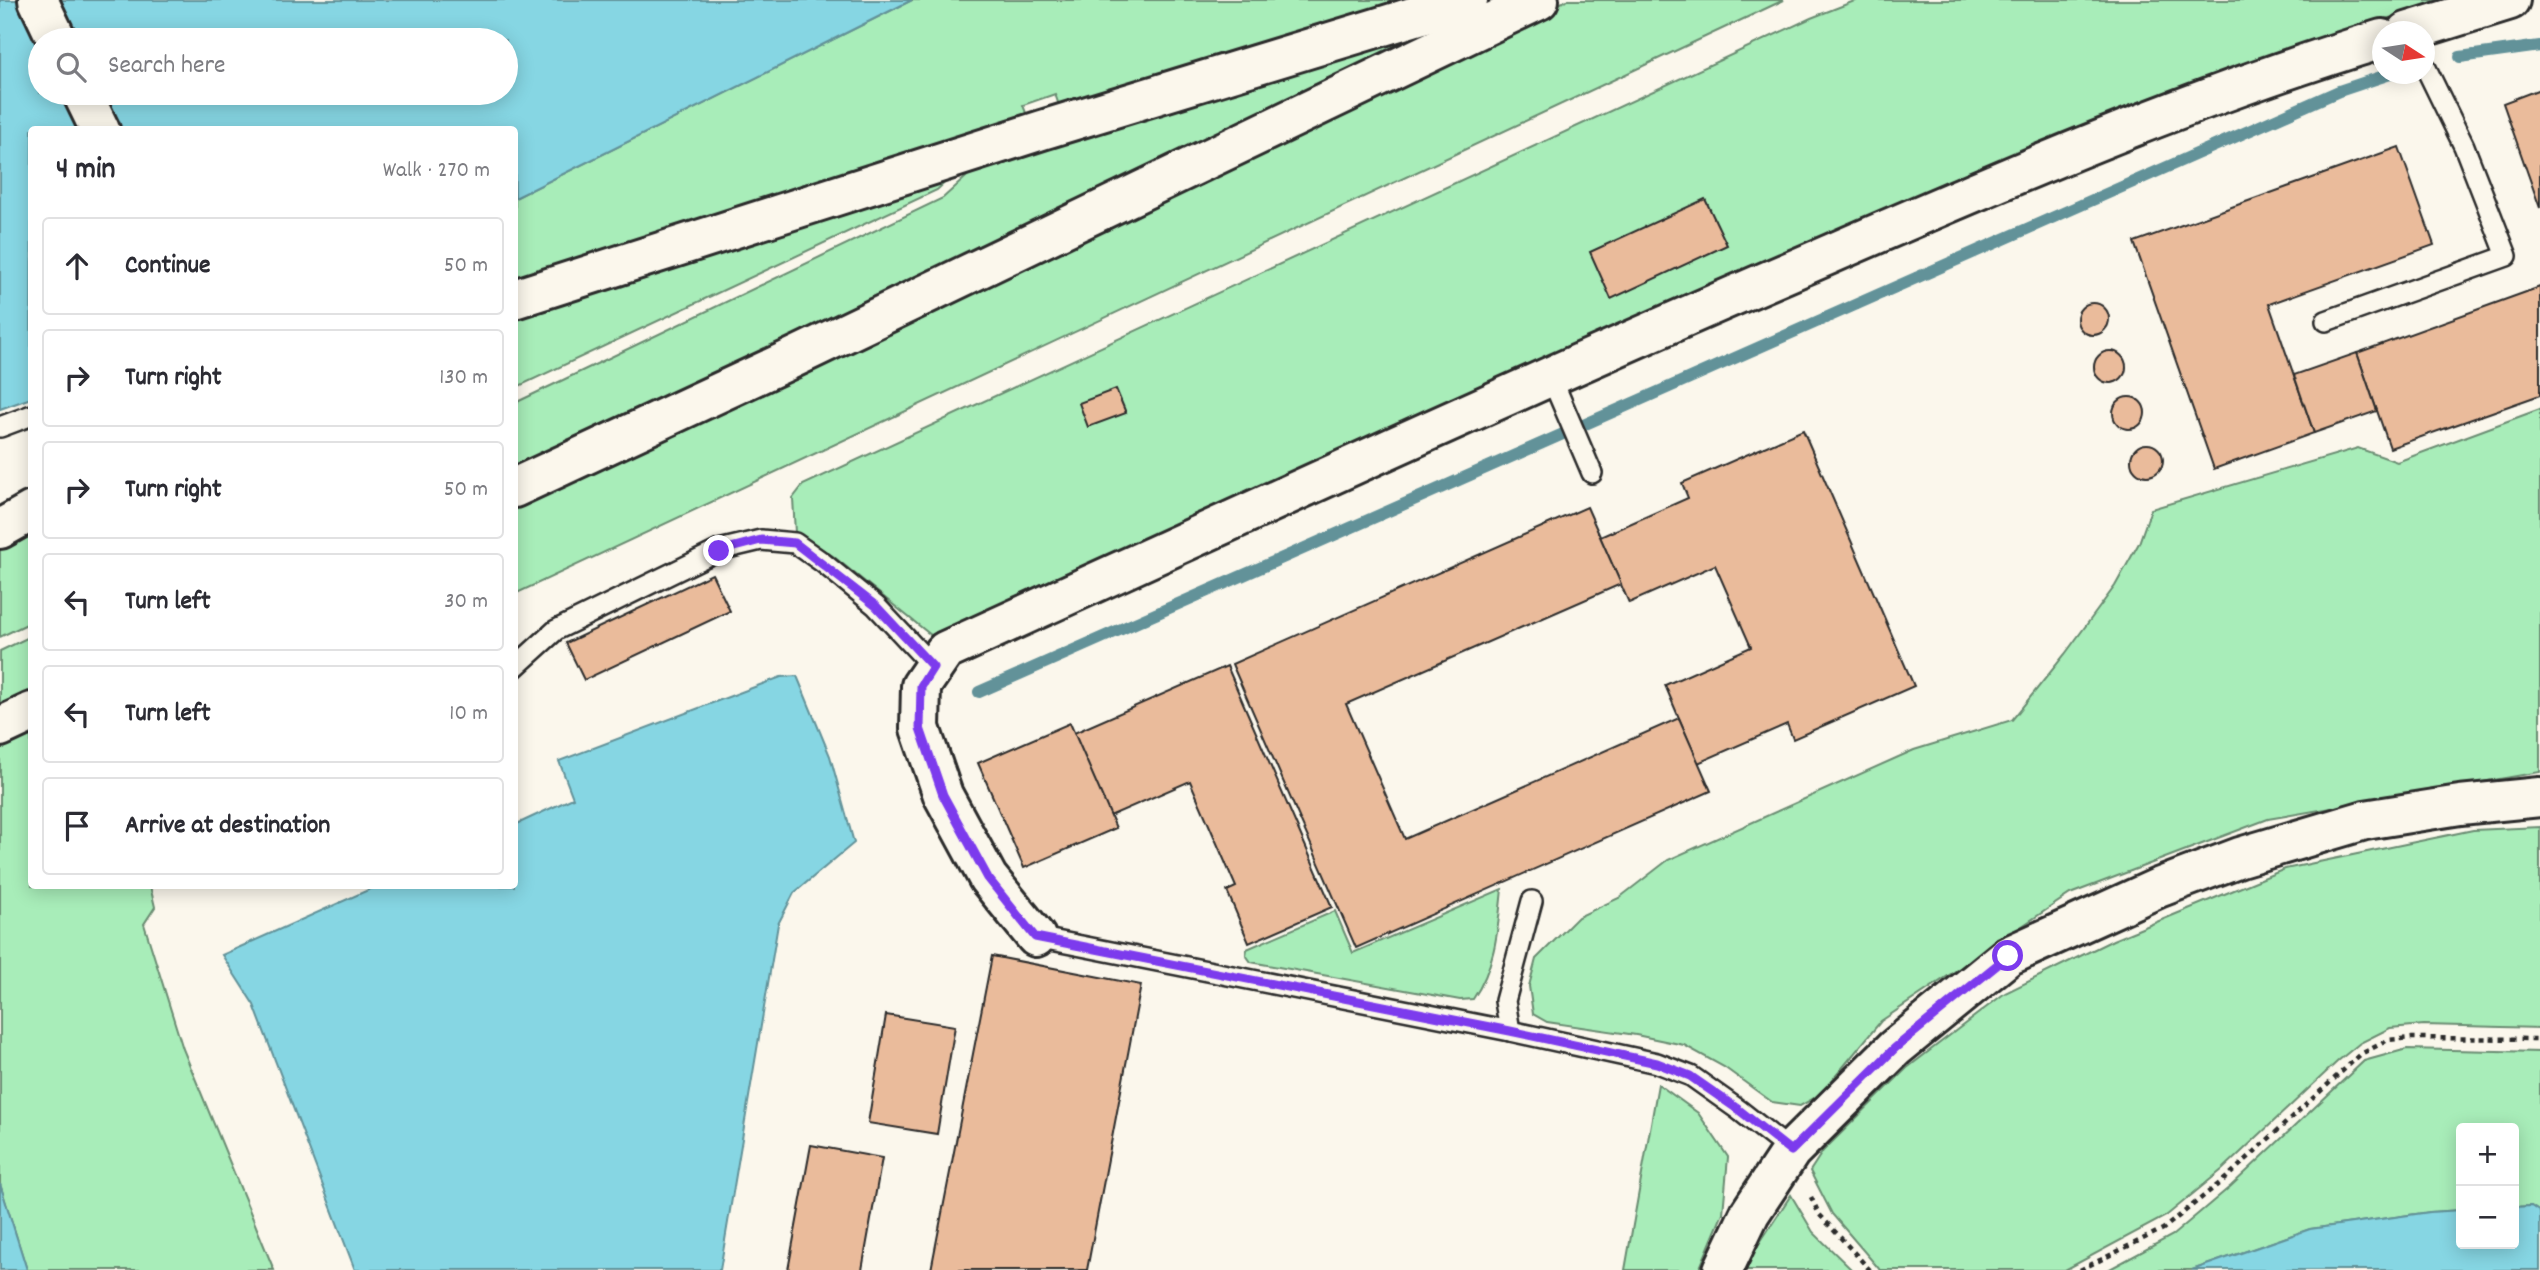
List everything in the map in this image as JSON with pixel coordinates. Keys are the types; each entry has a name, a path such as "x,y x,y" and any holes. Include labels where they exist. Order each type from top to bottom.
{"street":[{"path":"38,0 51,28"},
{"path":"518,298 1042,130 1468,0"},
{"path":"518,486 803,353 1539,0"},
{"path":"2435,23 2510,0"},
{"path":"1035,937 988,878 943,795 920,728 921,686 945,651 1689,315 2031,167 2300,65 2372,42"},
{"path":"88,105 98,126"},
{"path":"0,529 28,513"},
{"path":"0,727 28,714"},
{"path":"1723,1270 1751,1213 1791,1151 1895,1048 2008,956 2158,888 2240,857 2365,820 2460,804 2540,797"}],"lane":[{"path":"2326,321 2507,256 2464,146 2434,84"},
{"path":"1551,377 1592,473"},
{"path":"0,427 28,416"},
{"path":"518,664 556,630 719,551 761,540 795,543 804,549 876,606 933,667"},
{"path":"1510,1031 1505,1001 1532,901"},
{"path":"1035,937 1510,1031 1657,1063 1690,1076 1791,1151"}],"path":[{"path":"2080,1270 2163,1228 2226,1178 2361,1054 2388,1040 2540,1039"},
{"path":"1791,1151 1819,1214 1870,1270"}],"green space":[{"path":"912,0 1410,0 1061,111 1055,94 1023,105 1029,121 518,290 518,197"},
{"path":"1567,0 1784,0 518,593 518,499 1144,207"},
{"path":"1857,0 2439,0 2381,21 2372,21 2372,24 2133,111 937,640 833,556 795,533 793,498 803,485 1811,18"},
{"path":"1471,10 1475,23 518,469 518,402 943,198 986,159"},
{"path":"953,175 937,190 518,387 518,309"},
{"path":"2540,409 2540,772 2268,819 2070,894 1881,1021 1820,1095 1800,1106 1772,1102 1724,1067 1684,1045 1547,1022 1533,1014 1529,986 1536,959 1578,917 1619,898 1668,860 1914,750 2012,720 2115,586 2139,543 2151,509 2358,448 2397,462"},
{"path":"28,526 28,623 0,637 0,543"},
{"path":"28,637 28,697 0,711 0,651"},
{"path":"28,728 28,889 151,889 155,907 144,924 183,1049 274,1270 27,1270 0,1184 0,742"},
{"path":"2540,827 2540,1028 2424,1025 2390,1028 2360,1043 2223,1169 2166,1216 2065,1270 1880,1270 1832,1214 1810,1171 1823,1151 1907,1068 2005,993 2113,940 2285,869 2473,830"},
{"path":"1502,889 1491,960 1473,999 1460,1000 1251,962 1246,955 1247,949 1335,911 1353,953"},
{"path":"2407,1049 2540,1052 2540,1212 2531,1206 2519,1207 2519,1123 2456,1123 2456,1210 2310,1229 2192,1270 2108,1270 2173,1235 2231,1186 2364,1061"},
{"path":"1658,1084 1698,1113 1728,1157 1723,1213 1699,1270 1625,1270"},
{"path":"1791,1195 1813,1232 1852,1270 1745,1270 1751,1256"}],"water":[{"path":"0,0 912,0 518,197 518,126 28,126 28,399 0,409"},
{"path":"797,676 830,756 854,843 794,893 778,924 720,1270 355,1270 254,1005 222,955 370,889 518,889 518,824 573,798 559,761 781,677"},
{"path":"0,1184 27,1270 0,1270"},
{"path":"2531,1206 2540,1212 2540,1270 2192,1270 2310,1229 2456,1210 2456,1249 2519,1249 2519,1207"}],"building":[{"path":"2540,89 2540,208 2503,103"},
{"path":"2399,147 2434,245 2269,304 2314,433 2214,469 2134,242"},
{"path":"1705,199 1727,245 1611,299 1590,252"},
{"path":"2540,287 2540,395 2390,448 2357,353"},
{"path":"2093,303 2105,307 2109,319 2105,331 2093,335 2081,331 2077,319 2081,307"},
{"path":"2110,351 2122,355 2126,367 2122,379 2110,383 2098,379 2094,367 2098,355"},
{"path":"2357,353 2377,411 2314,433 2294,375"},
{"path":"1116,389 1126,413 1088,427 1079,403"},
{"path":"2129,397 2141,401 2145,413 2141,425 2129,429 2117,425 2113,413 2117,401"},
{"path":"1803,430 1914,686 1793,739 1787,724 1698,763 1665,685 1751,647 1715,565 1629,603 1600,537 1688,498 1682,483"},
{"path":"2147,444 2159,448 2163,460 2159,472 2147,476 2135,472 2131,460 2135,448"},
{"path":"1587,507 1621,584 1346,704 1405,839 1679,718 1711,791 1356,948 1232,664"},
{"path":"712,574 730,611 584,680 566,643"},
{"path":"1227,666 1332,907 1249,943 1227,891 1236,887 1190,781 1110,816 1074,733"},
{"path":"1070,723 1116,828 1024,868 978,763"},
{"path":"992,956 1141,985 1087,1270 931,1270"},
{"path":"886,1015 955,1026 937,1134 868,1123"},
{"path":"811,1145 882,1158 862,1270 788,1270"}],"waterway":[{"path":"2460,57 2540,46"},
{"path":"979,692 2339,91 2372,80"}],"route":[{"path":"719,551 761,540 795,543 876,606 933,667 921,686 920,728 943,795 988,878 1035,937 1510,1031 1657,1063 1690,1076 1791,1151 1895,1048 2008,956"}]}
